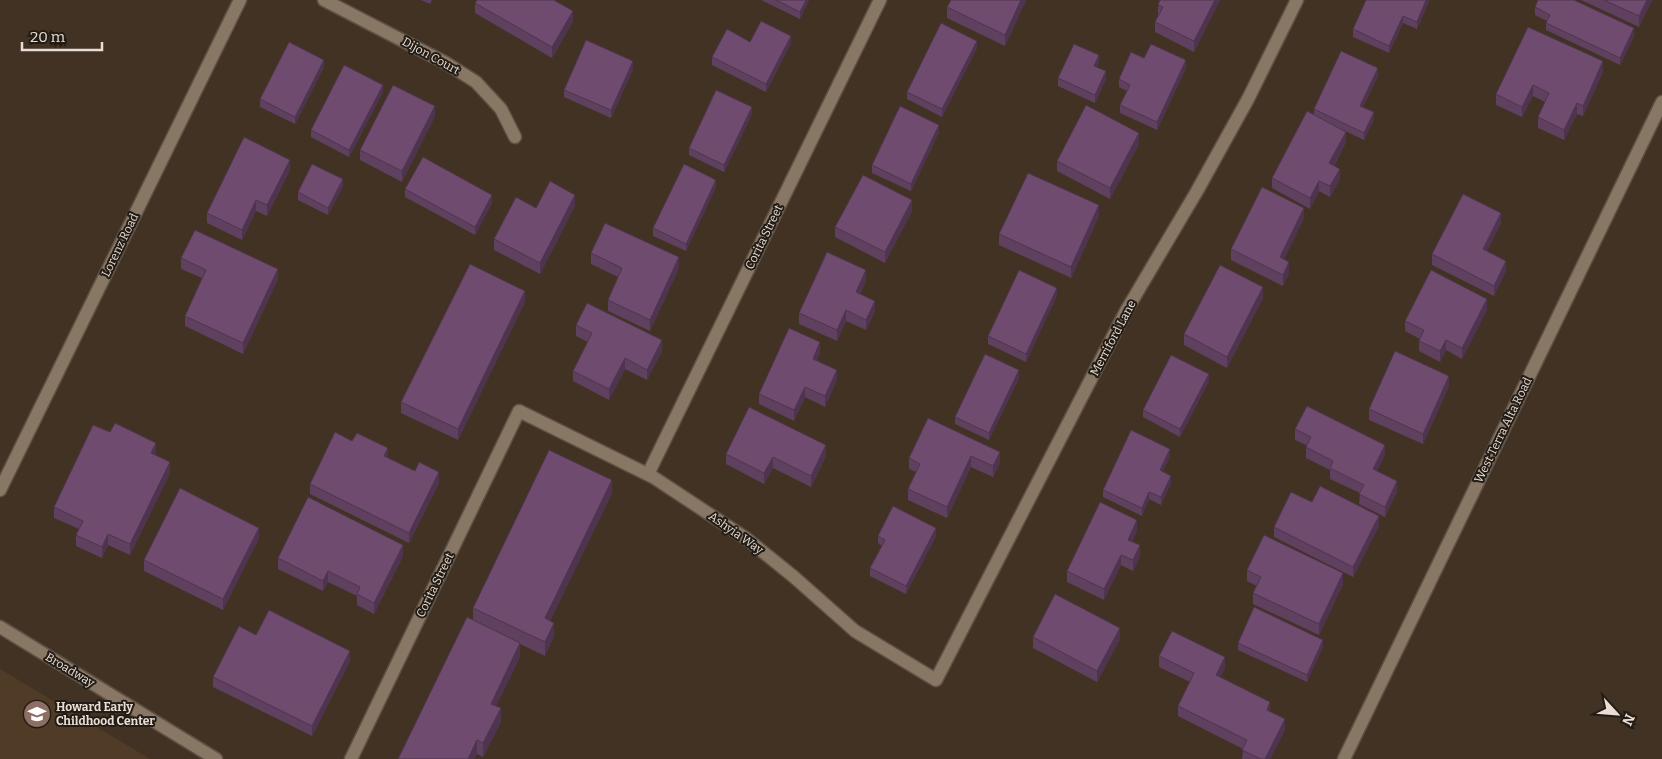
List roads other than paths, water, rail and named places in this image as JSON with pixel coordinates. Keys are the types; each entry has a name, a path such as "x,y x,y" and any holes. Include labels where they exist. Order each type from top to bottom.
{"street":[{"name":"Lorenz Road","path":"0,490 240,0"},
{"name":"Dijon Court","path":"324,0 446,63 476,82 501,109 515,136"},
{"name":"Corita Street","path":"648,474 880,0"},
{"name":"Merriford Lane","path":"936,680 1126,311 1197,191 1248,99 1297,0"},
{"name":"West Terra Alta Road","path":"1344,759 1662,102"},
{"name":"Corita Street","path":"351,759 520,411"},
{"name":"Ashyia Way","path":"520,411 648,474 747,538 855,632 936,680"},
{"name":"Broadway","path":"0,627 216,759"}],"place":[{"name":"Howard Early Childhood Center","path":"37,714"}]}
